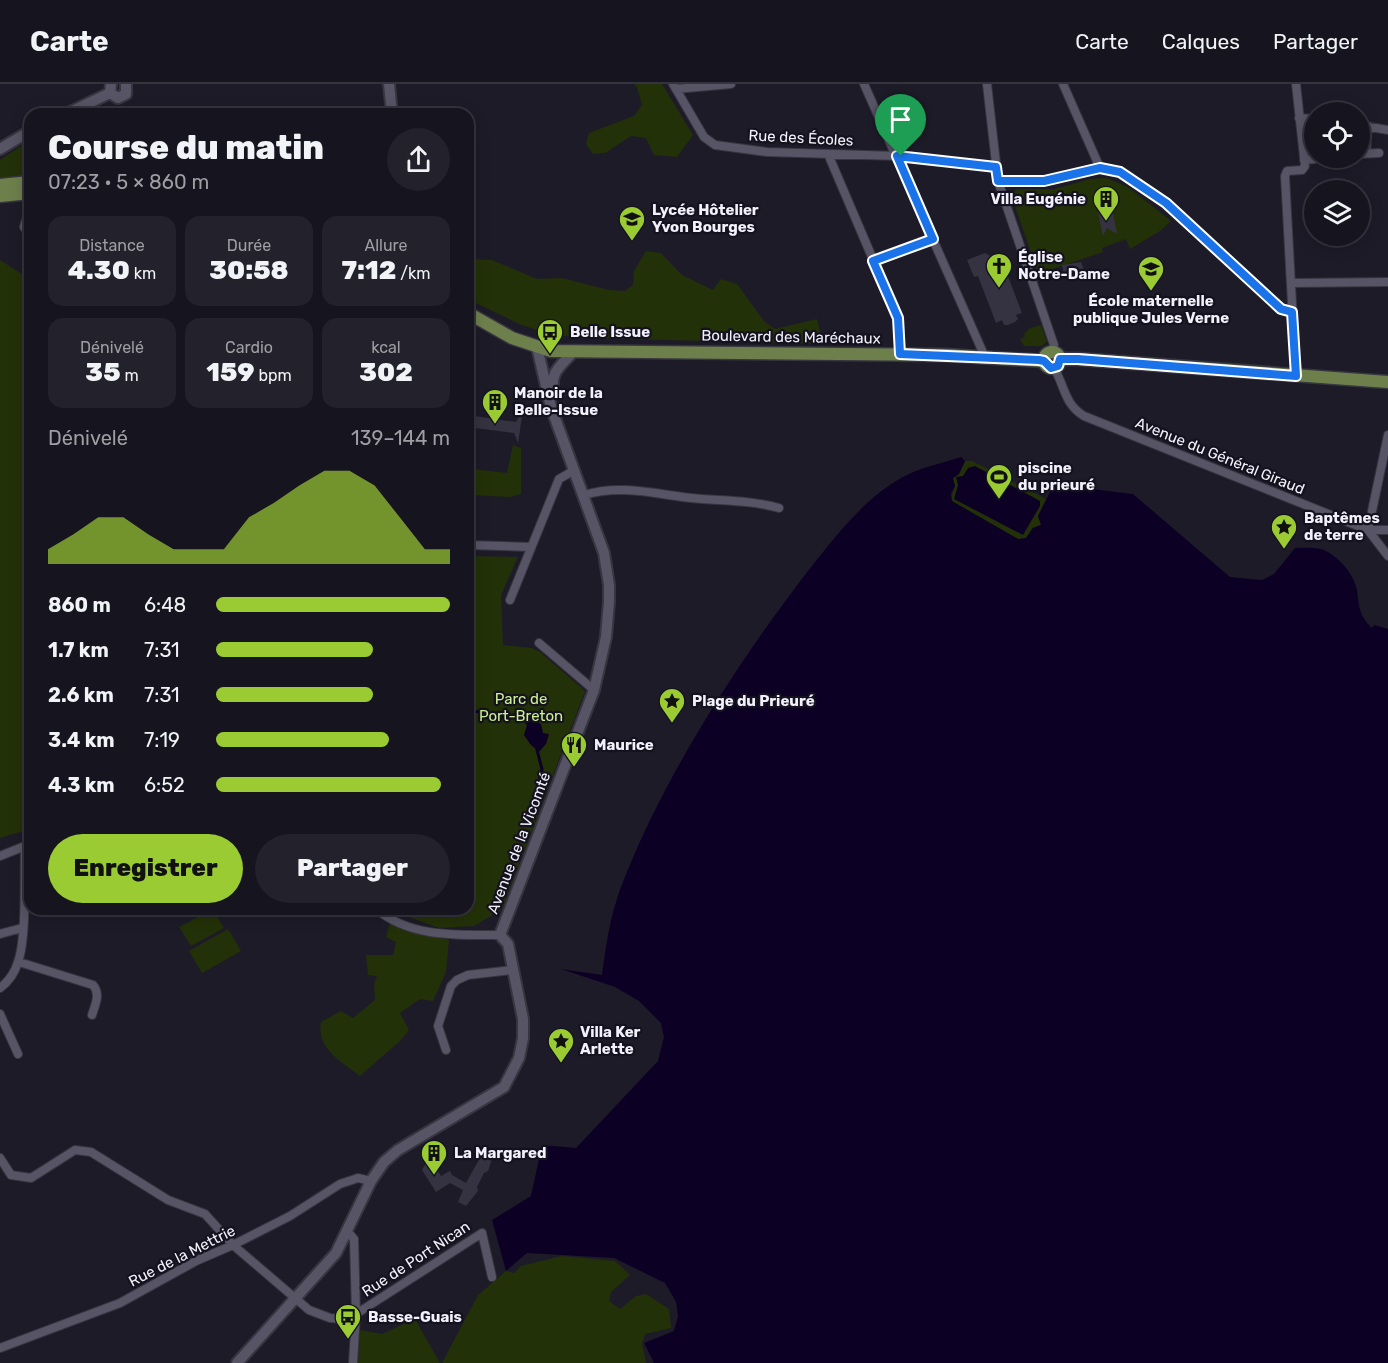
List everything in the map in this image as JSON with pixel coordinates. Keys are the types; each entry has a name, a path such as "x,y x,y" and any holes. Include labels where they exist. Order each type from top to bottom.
{"main road":[{"path":"389,84 391,108"},
{"path":"76,108 110,88 115,97 121,97 126,94 129,85"},
{"path":"0,149 24,135"},
{"path":"0,185 24,183"},
{"path":"0,195 24,193"},
{"name":"Boulevard des Maréchaux","path":"474,316 512,338 537,347 573,352 900,354 1078,359 1388,382"},
{"name":"Avenue de la Vicomté","path":"237,1363 336,1253 370,1181 384,1162 398,1150 504,1087 519,1058 524,1018 508,944 500,935 594,690 606,637 609,585 604,553 563,441 548,394 537,347"},
{"name":"Avenue de la Vicomté","path":"563,441 562,421 551,381 553,375 573,352"}],"street":[{"path":"674,86 731,84"},
{"path":"864,84 985,357"},
{"path":"987,84 998,181 1054,345 1050,360"},
{"path":"1063,84 1100,168"},
{"path":"1296,84 1304,160"},
{"name":"Rue des Écoles","path":"674,86 704,137 715,145 767,152 897,156 996,167"},
{"path":"1299,118 1304,118"},
{"path":"1370,126 1388,130"},
{"path":"1370,154 1379,153"},
{"path":"828,154 898,318 900,354"},
{"path":"1296,376 1286,173 1302,170 1304,167"},
{"path":"998,181 1044,181 1100,168 1120,172 1166,203 1281,309 1292,312"},
{"path":"15,227 24,227"},
{"path":"873,261 933,239"},
{"path":"1291,283 1388,282"},
{"name":"Avenue du Général Giraud","path":"1050,360 1060,377 1067,401 1084,416 1368,530"},
{"path":"1388,435 1368,530 1388,556"},
{"path":"510,600 559,479 573,471"},
{"path":"584,495 620,489 779,508"},
{"path":"1368,530 1388,530"},
{"path":"474,545 531,547"},
{"path":"540,643 594,690"},
{"path":"0,856 24,847"},
{"path":"0,988 8,982 19,962 24,900"},
{"path":"384,915 433,934 500,935"},
{"path":"0,934 22,928"},
{"path":"19,962 93,986 97,995 92,1015"},
{"path":"446,1050 438,1026 452,986 457,980 468,975 513,970"},
{"path":"0,1014 18,1054"},
{"path":"0,1158 11,1174 31,1178 75,1150 91,1152 168,1200 205,1215 233,1245 309,1310 330,1318 356,1317"},
{"name":"Rue de la Mettrie","path":"0,1348 120,1303 196,1261 233,1245 290,1215 340,1184 358,1178 370,1181"},
{"path":"347,1231 354,1239 356,1317 352,1363"},
{"name":"Rue de Port Nican","path":"356,1317 482,1233 492,1277"}],"green space":[{"path":"634,84 662,84 693,135 677,157 654,155 646,138 631,136 605,153 593,154 586,144 589,133 634,116 642,105"},
{"path":"24,144 24,178 0,179 0,160"},
{"path":"1106,178 1128,187 1171,221 1160,231 1130,249 1126,239 1102,248 1103,252 1038,274 1011,194 1017,189 1054,189 1091,179"},
{"path":"646,251 661,253 682,275 713,290 721,279 737,284 764,321 775,329 817,319 823,344 586,338 549,334 519,324 474,302 474,259 492,260 537,279 562,278 609,290 625,291 633,285 634,271"},
{"path":"0,260 24,275 24,831 0,838"},
{"path":"1041,325 1047,341 1042,346 1024,346 1020,339 1025,337 1024,334 1030,328"},
{"path":"513,445 521,448 521,494 510,497 474,495 474,469 507,473"},
{"name":"piscine du prieuré","path":"965,461 972,461 1046,499 1038,516 1041,525 1032,528 1026,538 1018,539 954,503 951,498 955,486 953,479 959,474"},
{"name":"Parc de Port-Breton","path":"474,556 518,557 501,595 503,645 532,648 540,652 585,691 502,909 474,926 439,928 403,915 474,915"},
{"path":"202,915 216,915 224,928 191,946 179,927"},
{"path":"390,923 449,940 446,972 433,1001 420,999 400,1013 409,1030 401,1040 360,1076 338,1060 326,1047 322,1040 321,1022 341,1011 353,1018 375,1000 374,984 377,976 368,975 366,955 393,955 396,942 386,937"},
{"path":"228,929 241,951 202,973 189,951"},
{"path":"562,1256 615,1261 630,1275 611,1292 609,1301 620,1309 636,1296 646,1294 669,1309 671,1328 645,1334 642,1344 646,1363 442,1363 478,1295 506,1271 514,1273 521,1266"},
{"path":"415,1319 440,1363 358,1363 360,1330 382,1334"}],"shaded area":[{"path":"961,457 965,461 959,474 953,478 955,486 951,494 952,501 1018,539 1026,538 1033,528 1041,525 1038,516 1052,488 1067,480 1080,482 1092,489 1133,494 1230,577 1262,580 1274,574 1295,548 1314,548 1330,553 1353,578 1364,619 1372,628 1374,625 1388,629 1388,1363 654,1363 644,1343 674,1331 678,1316 676,1302 665,1283 614,1258 527,1253 506,1271 492,1220 531,1196 542,1145 576,1148 658,1061 664,1037 661,1023 639,1001 615,987 561,969 602,975 617,898 638,845 658,804 730,680 811,567 852,518 888,486 915,471"},
{"name":"piscine du prieuré","path":"975,466 1040,501 1040,506 1023,535 954,499 958,485 956,477 963,476 968,468"},
{"path":"526,715 541,724 543,733 549,734 546,744 539,752 524,735 527,725 520,718"}],"building":[{"name":"Villa Eugénie","path":"1111,203 1117,234 1107,228 1103,236 1097,207 1105,212"},
{"name":"Église Notre-Dame","path":"985,253 994,258 1004,255 1008,265 1004,266 1022,313 1016,315 1018,319 1008,325 1004,325 1002,320 996,323 978,276 974,277 967,260"},
{"path":"1081,262 1084,270 1064,275 1062,265"},
{"name":"Manoir de la Belle-Issue","path":"523,410 518,443 514,433 474,428 474,416 516,422"},
{"name":"La Margared","path":"486,1149 494,1153 488,1171 484,1173 477,1187 478,1191 466,1206 458,1202 463,1190 450,1183 436,1192 422,1170 426,1163 431,1164 441,1176 450,1171 452,1175 466,1183 481,1156 480,1152"}],"waterway":[{"path":"474,711 484,712 491,720 513,715 526,719"},
{"path":"537,750 542,769 538,786 544,792"}],"place":[{"name":"Villa Eugénie","path":"1106,222"},
{"name":"Lycée Hôtelier Yvon Bourges","path":"632,242"},
{"name":"Église Notre-Dame","path":"999,289"},
{"name":"École maternelle publique Jules Verne","path":"1151,292"},
{"name":"Belle Issue","path":"550,355"},
{"name":"Manoir de la Belle-Issue","path":"495,425"},
{"name":"piscine du prieuré","path":"999,500"},
{"name":"Baptêmes de terre","path":"1284,550"},
{"name":"Plage du Prieuré","path":"672,724"},
{"name":"Maurice","path":"574,768"},
{"name":"Villa Ker Arlette","path":"561,1064"},
{"name":"La Margared","path":"434,1176"},
{"name":"Basse-Guais","path":"348,1340"}],"route":[{"path":"897,156 901,156 996,167 998,181 1044,181 1100,168 1120,172 1166,203 1281,309 1292,312 1296,376 1078,359 1060,359 1058,366 1051,368 1044,361 1039,360 900,354 898,318 873,261 933,239 897,156"}]}
